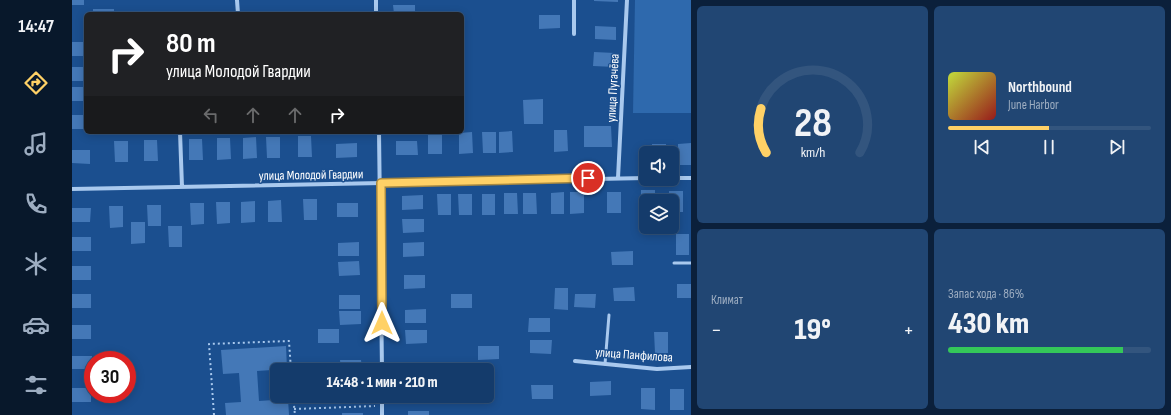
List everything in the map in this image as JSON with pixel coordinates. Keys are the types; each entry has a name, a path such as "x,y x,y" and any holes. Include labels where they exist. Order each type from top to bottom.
{"street":[{"path":"237,0 238,12"},
{"path":"376,0 376,12"},
{"path":"574,0 574,34"},
{"name":"улица Пугачёва","path":"618,178 627,0"},
{"path":"180,134 182,187"},
{"path":"379,134 381,183 382,363"},
{"name":"улица Молодой Гвардии","path":"72,189 639,178"},
{"path":"679,178 691,178"},
{"name":"улица Панфилова","path":"575,361 657,369 691,367"},
{"path":"382,406 382,415"}],"lane":[{"path":"674,263 691,263"},
{"path":"605,364 609,315"}],"path":[{"path":"214,415 209,344 289,341 291,363"},
{"path":"294,403 294,415"},
{"path":"294,409 382,406"}],"shaded area":[{"path":"635,0 691,0 691,113 633,113"}],"building":[{"path":"72,0 84,0 84,5 72,5"},
{"path":"618,0 618,2 594,1"},
{"path":"393,5 415,5 415,12 394,12"},
{"path":"93,9 114,9 114,12 93,12"},
{"path":"202,11 223,11 223,12"},
{"path":"539,15 560,15 560,28 539,29"},
{"path":"595,26 616,27 616,40 595,39"},
{"path":"72,42 84,42 84,56 72,56"},
{"path":"594,52 615,53 615,67 593,66"},
{"path":"72,67 84,67 84,81 72,81"},
{"path":"72,87 84,87 84,101 72,101"},
{"path":"543,99 543,124 524,124 523,100"},
{"path":"72,115 84,115 84,129 72,129"},
{"path":"584,126 611,126 612,147 584,147"},
{"path":"554,130 567,130 568,151 554,152"},
{"path":"512,131 513,152 499,153 499,132"},
{"path":"472,132 473,153 459,154 459,134 464,134 464,133"},
{"path":"482,132 496,132 496,153 483,153"},
{"path":"428,134 442,134 442,154 428,154"},
{"path":"298,136 311,136 312,157 298,157"},
{"path":"256,137 257,158 243,159 243,138"},
{"path":"266,137 280,137 280,158 267,158"},
{"path":"217,138 230,138 231,159 217,160"},
{"path":"189,139 202,139 203,160 189,160"},
{"path":"144,140 157,140 158,161 144,161"},
{"path":"114,141 128,141 128,162 115,162"},
{"path":"396,141 417,141 418,155 396,155"},
{"path":"357,143 357,157 336,158 336,144"},
{"path":"691,143 691,165 679,165 678,144"},
{"path":"652,144 666,144 666,146 652,146"},
{"path":"72,150 90,150 90,164 72,163"},
{"path":"641,190 655,190 655,194 641,194"},
{"path":"669,191 683,191 683,212 679,212 679,194 669,194"},
{"path":"564,192 564,214 551,214 551,193"},
{"path":"570,192 584,192 584,213 570,214"},
{"path":"607,192 621,192 621,213 607,213"},
{"path":"504,193 517,193 518,214 504,214"},
{"path":"523,193 536,193 537,214 523,214"},
{"path":"437,194 451,194 451,215 438,215"},
{"path":"458,194 472,194 472,215 459,215"},
{"path":"482,194 495,194 495,215 482,215"},
{"path":"423,195 423,209 402,210 402,196"},
{"path":"303,199 317,199 317,220 304,220"},
{"path":"281,200 282,222 268,222 268,201"},
{"path":"255,201 255,222 241,223 241,202"},
{"path":"216,202 230,202 230,223 217,224"},
{"path":"190,203 204,203 204,224 191,225"},
{"path":"337,203 358,203 358,217 337,217"},
{"path":"147,205 161,205 161,226 148,226"},
{"path":"109,206 123,206 123,227 110,228"},
{"path":"72,208 91,208 90,222 72,222"},
{"path":"402,219 424,219 424,232 403,233"},
{"path":"131,222 145,222 145,243 131,244"},
{"path":"168,226 182,226 182,247 169,247"},
{"path":"676,234 689,234 689,255 676,255"},
{"path":"72,237 91,237 91,251 72,251"},
{"path":"359,242 359,256 338,256 338,243"},
{"path":"424,242 424,256 403,257 403,243"},
{"path":"633,251 633,265 612,265 611,252"},
{"path":"359,261 360,275 339,276 338,262"},
{"path":"72,266 91,266 91,280 72,280"},
{"path":"404,275 425,275 425,288 404,289"},
{"path":"677,284 691,284 691,298 677,298"},
{"path":"634,287 635,301 614,301 613,288"},
{"path":"555,288 568,288 568,310 554,309"},
{"path":"72,294 91,294 91,308 72,308"},
{"path":"451,294 472,294 472,308 451,308"},
{"path":"575,294 596,294 595,308 574,307"},
{"path":"339,295 360,295 360,309 339,309"},
{"path":"426,309 426,323 405,323 405,310"},
{"path":"339,311 361,311 361,324 340,325"},
{"path":"529,318 550,318 550,332 528,332"},
{"path":"72,325 91,325 91,339 72,339"},
{"path":"318,329 339,329 339,343 318,343"},
{"path":"405,330 427,330 427,343 406,344"},
{"path":"654,332 668,332 668,353 655,353"},
{"path":"530,340 552,340 551,354 530,353"},
{"path":"286,346 287,363 270,363 270,370 257,371 259,401 270,400 270,403 288,403 289,415 226,415 225,403 241,402 239,373 223,374 221,350"},
{"path":"478,346 499,346 499,359 478,360"},
{"path":"72,356 84,356 84,369 72,369"},
{"path":"340,360 361,360 361,363 340,363"},
{"path":"611,381 611,395 590,396 590,382"},
{"path":"531,385 553,385 553,399 532,399"},
{"path":"72,388 84,388 84,402 72,402"},
{"path":"641,388 655,388 655,410 641,409"},
{"path":"670,389 684,389 684,410 670,410"},
{"path":"408,411 429,411 429,415 408,415"},
{"path":"342,413 363,413 363,415 342,415"}],"route":[{"path":"382,323 381,183 588,178"}]}
